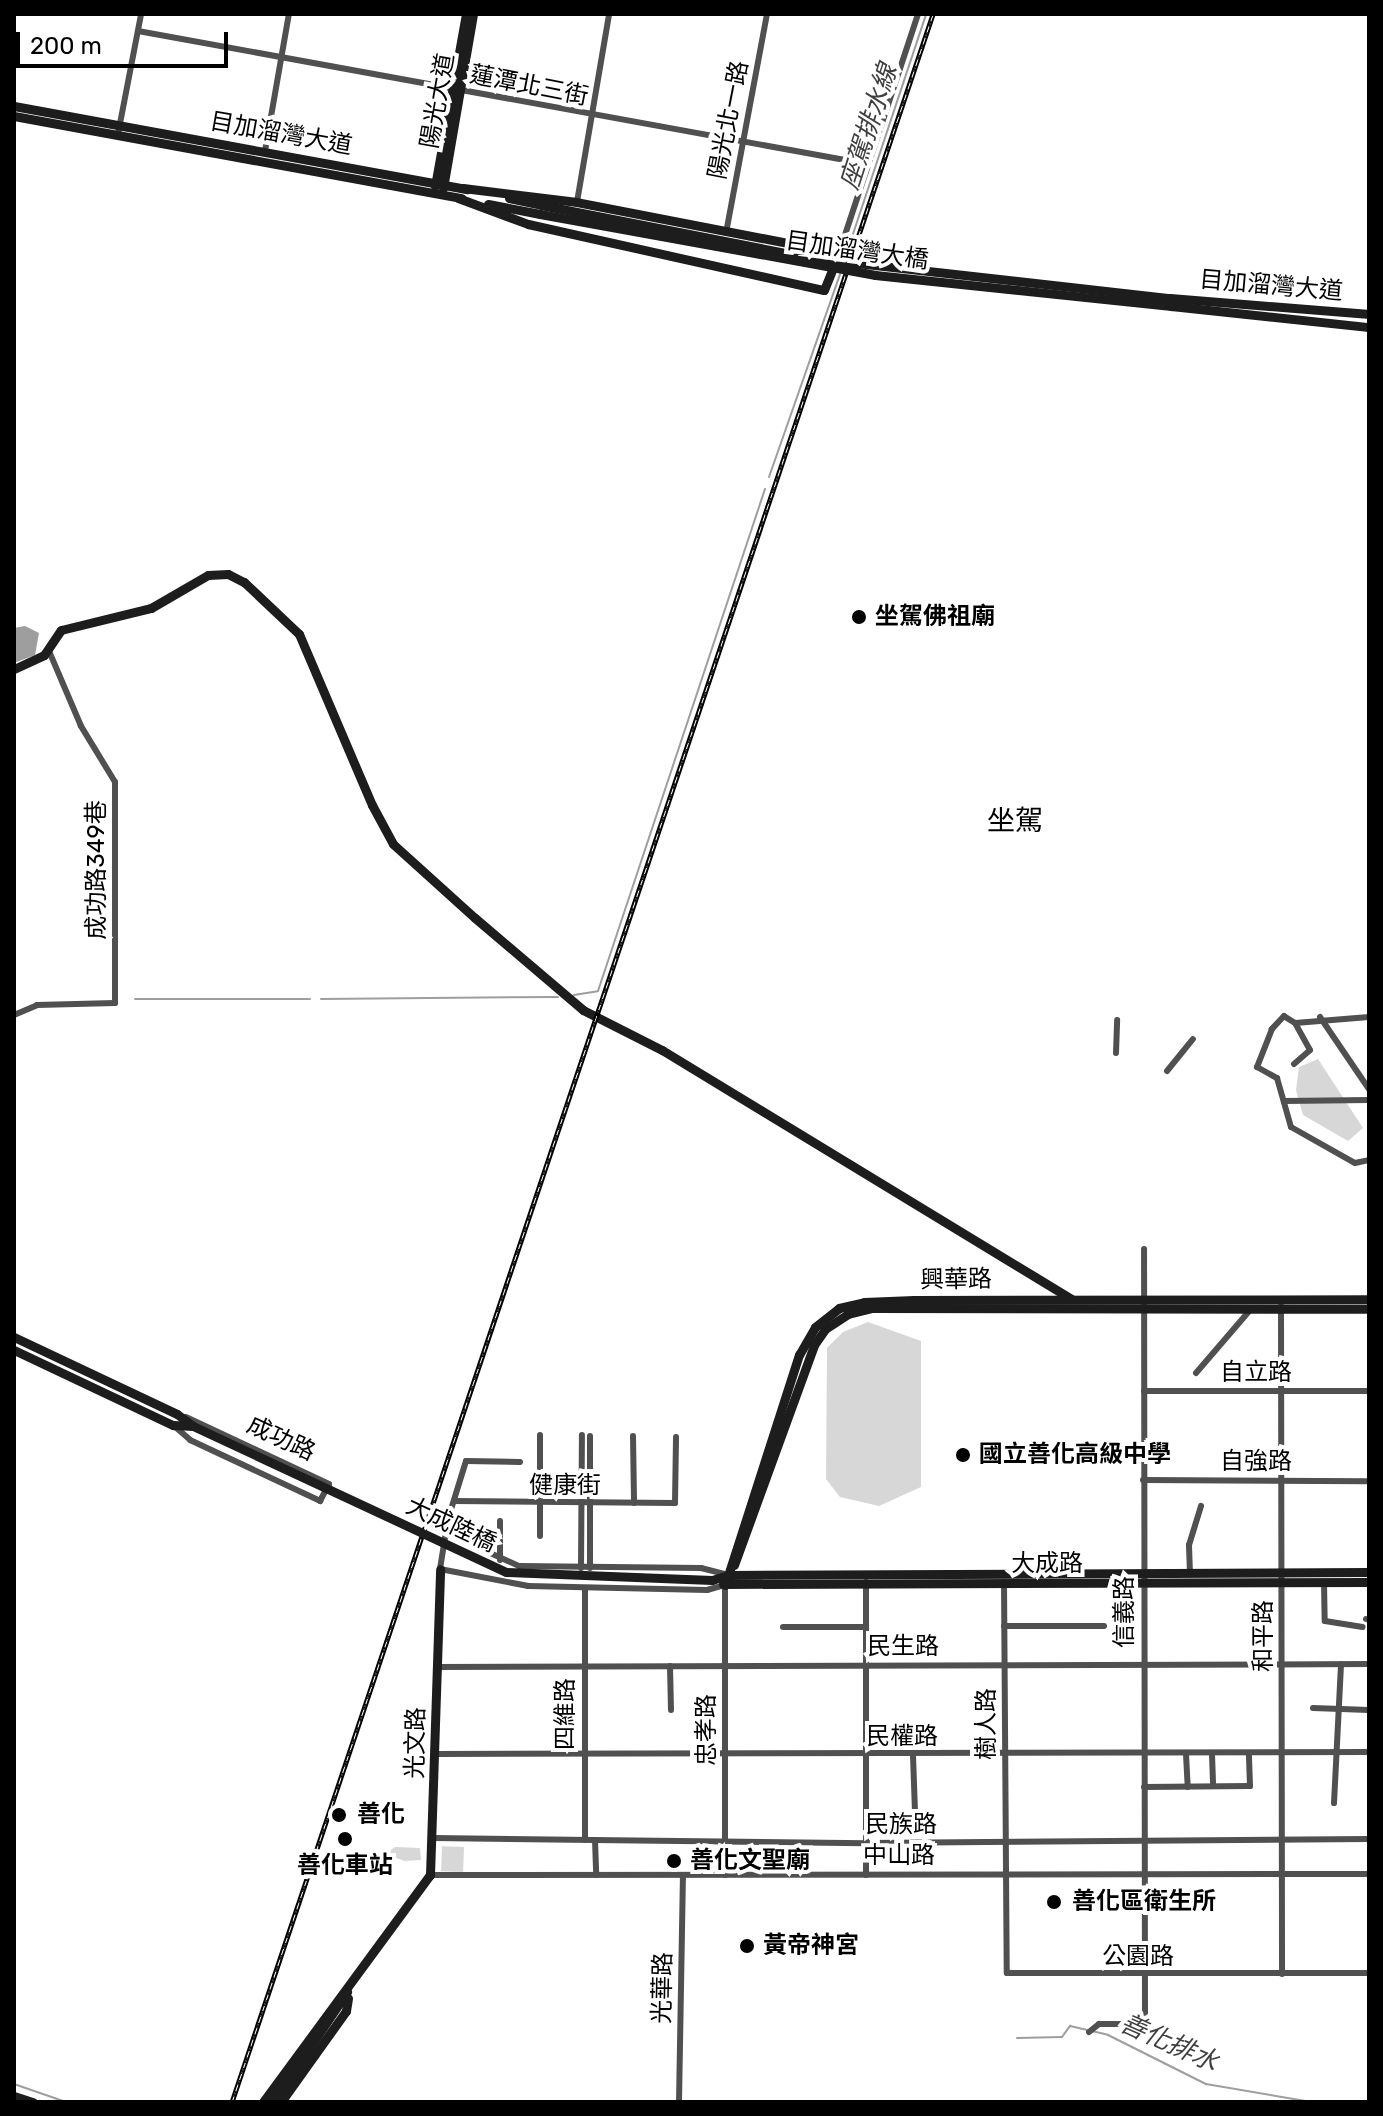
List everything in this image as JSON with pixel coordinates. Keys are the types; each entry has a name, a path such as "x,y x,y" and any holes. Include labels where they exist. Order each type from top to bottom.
{"street":[{"path":"119,130 141,14"},
{"path":"265,151 289,14"},
{"name":"陽光大道","path":"439,189 466,14"},
{"name":"陽光大道","path":"456,90 473,14"},
{"path":"577,202 609,14"},
{"name":"陽光北一路","path":"726,233 767,14"},
{"path":"458,198 528,224 824,290 918,14"},
{"name":"蓮潭北三街","path":"138,31 590,117 867,164"},
{"name":"目加溜灣大道","path":"14,106 119,130 439,189 463,188 540,210"},
{"name":"目加溜灣大道","path":"14,116 265,151 439,189 458,198 540,210"},
{"path":"463,188 577,202 839,253"},
{"name":"目加溜灣大橋","path":"540,210 837,261 1171,302"},
{"name":"目加溜灣大道","path":"1171,302 1369,314"},
{"name":"目加溜灣大道","path":"1171,302 1369,327"},
{"path":"14,669 49,651 56,632 151,608 208,575 228,574 244,582 299,634 367,795 393,844 475,918 583,1010 662,1050 1071,1299"},
{"name":"成功路349巷","path":"14,1015 37,1005 115,1003 115,782 81,726 49,651"},
{"path":"1294,1064 1310,1050 1295,1023 1284,1016 1272,1029 1257,1067 1277,1078 1291,1127 1355,1163 1369,1160"},
{"path":"1295,1023 1320,1017 1369,1017"},
{"path":"1320,1017 1369,1089"},
{"path":"1116,1053 1117,1020"},
{"path":"1167,1071 1193,1039"},
{"path":"1284,1101 1369,1100"},
{"name":"信義路","path":"1089,2032 1099,2024 1145,2024 1144,1249"},
{"name":"興華路","path":"726,1580 799,1355 828,1315 864,1302 1071,1299 1253,1308 1369,1299"},
{"name":"興華路","path":"726,1580 743,1549 814,1345 836,1320 872,1308 1144,1303 1281,1304 1369,1309"},
{"name":"和平路","path":"1281,1304 1282,1974"},
{"path":"1196,1373 1253,1308"},
{"name":"成功路","path":"14,1337 329,1484 320,1501 190,1440 173,1425 14,1350"},
{"name":"自立路","path":"1144,1391 1369,1391"},
{"name":"成功路","path":"177,1414 193,1426"},
{"name":"成功路","path":"173,1425 193,1426"},
{"name":"大成陸橋","path":"193,1426 506,1572 712,1580"},
{"path":"540,1435 540,1536"},
{"path":"586,1436 590,1568"},
{"path":"633,1436 634,1503"},
{"name":"健康街","path":"454,1501 675,1503 676,1437"},
{"path":"440,1569 444,1532 466,1461 520,1462"},
{"name":"自強路","path":"1143,1480 1369,1481"},
{"path":"581,1568 586,1504"},
{"path":"1190,1574 1189,1545 1201,1506"},
{"path":"500,1521 500,1560"},
{"name":"大成路","path":"444,1532 500,1560 581,1568 701,1568 726,1580"},
{"name":"大成路","path":"440,1569 502,1584 585,1588 707,1590 726,1580"},
{"name":"光文路","path":"430,1875 440,1569"},
{"name":"大成路","path":"712,1580 1281,1578 1369,1572"},
{"name":"大成路","path":"1143,1579 1190,1574 1369,1582"},
{"name":"樹人路","path":"1004,1579 1005,1874"},
{"name":"忠孝路","path":"725,1875 726,1580"},
{"path":"866,1580 866,1875"},
{"path":"1324,1582 1325,1621 1363,1627"},
{"name":"四維路","path":"585,1588 585,1840"},
{"path":"1004,1626 1104,1626"},
{"path":"783,1627 866,1627"},
{"path":"1334,1803 1339,1753 1341,1664"},
{"name":"民生路","path":"437,1667 1369,1664"},
{"path":"670,1666 671,1710"},
{"path":"1313,1708 1369,1710"},
{"name":"民權路","path":"436,1754 725,1756 1369,1752"},
{"path":"1144,1787 1250,1786 1249,1753"},
{"path":"1186,1754 1188,1787"},
{"path":"1212,1754 1213,1786"},
{"path":"913,1755 915,1811"},
{"name":"民族路","path":"433,1838 866,1843 1369,1839"},
{"path":"595,1840 596,1875"},
{"name":"公園路","path":"1005,1874 1009,1974 1369,1973"},
{"name":"中山路","path":"430,1875 1369,1874"},
{"path":"263,2102 430,1875"},
{"name":"光華路","path":"679,2102 683,1875"},
{"path":"256,2102 328,1999 350,1987"},
{"path":"281,2102 346,2011 350,1987"},
{"path":"273,2102 337,2004"},
{"path":"14,2096 33,2102"}],"shaded area":[{"path":"25,626 39,633 35,655 14,663 14,628"},
{"path":"1318,1059 1363,1128 1348,1141 1303,1115 1296,1090 1299,1067"},
{"path":"868,1322 921,1341 921,1487 879,1506 840,1497 826,1479 827,1348 843,1332"},
{"path":"442,1846 464,1847 463,1872 441,1871"},
{"path":"395,1847 420,1848 421,1860 405,1861 385,1854"}],"waterway":[{"name":"座駕排水線","path":"847,252 926,14"},
{"path":"769,477 840,274"},
{"path":"574,995 598,991 765,489"},
{"path":"321,999 558,997"},
{"path":"135,999 310,999"},
{"name":"善化排水","path":"1017,2038 1062,2037 1070,2026 1108,2035 1206,2084 1311,2102"},
{"path":"14,2084 66,2102"}],"railway":[{"path":"232,2102 933,14"}],"place":[{"name":"坐駕佛祖廟","path":"859,617"},
{"name":"國立善化高級中學","path":"963,1455"},
{"name":"善化","path":"339,1815"},
{"name":"善化車站","path":"345,1839"},
{"name":"善化文聖廟","path":"674,1861"},
{"name":"善化區衛生所","path":"1054,1902"},
{"name":"黃帝神宮","path":"747,1946"}],"district":[{"name":"坐駕","path":"1015,821"}]}
